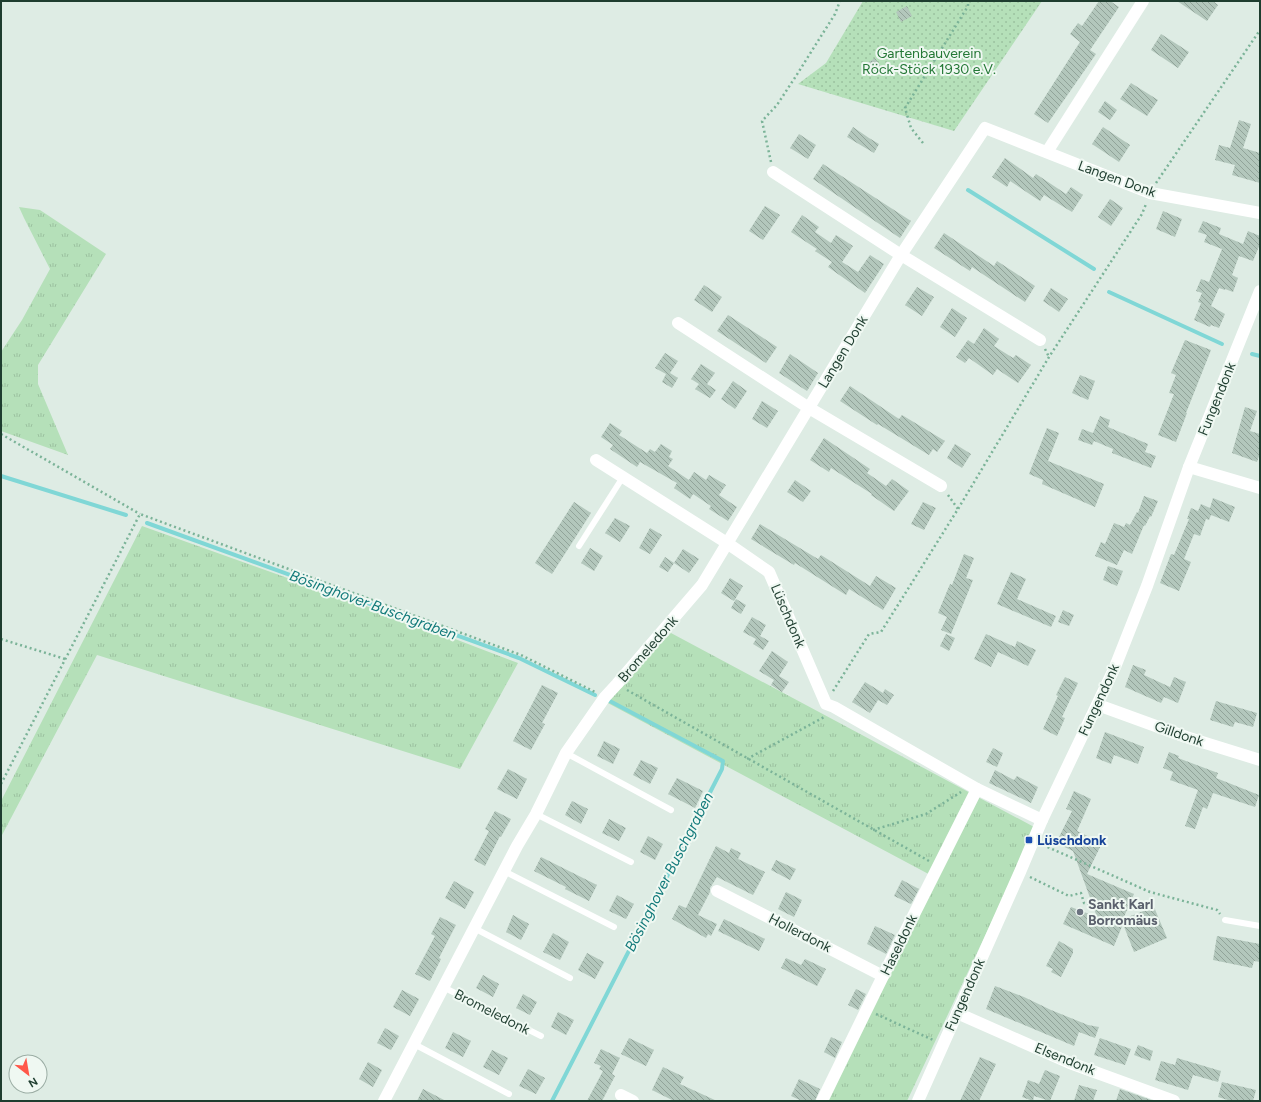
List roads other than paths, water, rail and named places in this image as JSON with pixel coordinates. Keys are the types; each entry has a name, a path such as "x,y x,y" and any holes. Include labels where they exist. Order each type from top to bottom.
{"street":[{"path":"1047,152 1144,1"},
{"name":"Langen Donk","path":"727,543 901,255 985,128 1150,193 1260,213"},
{"path":"773,172 901,255 1040,340"},
{"name":"Fungendonk","path":"918,1101 1042,820 1115,667 1147,586 1189,467 1260,291"},
{"path":"678,323 809,408 942,486"},
{"name":"Lüschdonk","path":"596,460 727,543 769,572 826,704 834,707 974,787"},
{"path":"1189,467 1260,488"},
{"name":"Bromeledonk","path":"384,1101 504,871 536,814 566,753 605,697 618,684 702,585 727,543"},
{"name":"Gilldonk","path":"1098,705 1186,737 1260,760"},
{"path":"974,787 1042,820"},
{"name":"Haseldonk","path":"822,1101 938,866 974,787"},
{"name":"Hollerdonk","path":"717,891 883,976"},
{"name":"Elsendonk","path":"957,1013 1070,1062 1174,1101"},
{"path":"621,1095 633,1101"}],"lane":[{"path":"579,546 624,477"},
{"path":"566,753 671,810"},
{"path":"536,814 631,862"},
{"path":"504,871 614,927"},
{"path":"1225,920 1260,926"},
{"path":"474,928 570,978"},
{"name":"Bromeledonk","path":"444,987 541,1036"},
{"path":"414,1044 509,1094"}],"waterway":[{"path":"968,190 1094,269"},
{"path":"1109,292 1222,344"},
{"path":"1252,354 1260,356"},
{"name":"Bösinghover Buschgraben","path":"1,476 126,515"},
{"name":"Bösinghover Buschgraben","path":"147,523 519,658 595,695"},
{"name":"Bösinghover Buschgraben","path":"552,1101 722,769 723,761 606,699"}],"place":[{"name":"Lüschdonk","path":"1029,840"},
{"name":"Sankt Karl Borromäus","path":"1080,912"}],"park label":[{"name":"Gartenbauverein Röck-Stöck 1930 e.V.","path":"929,62"}]}
